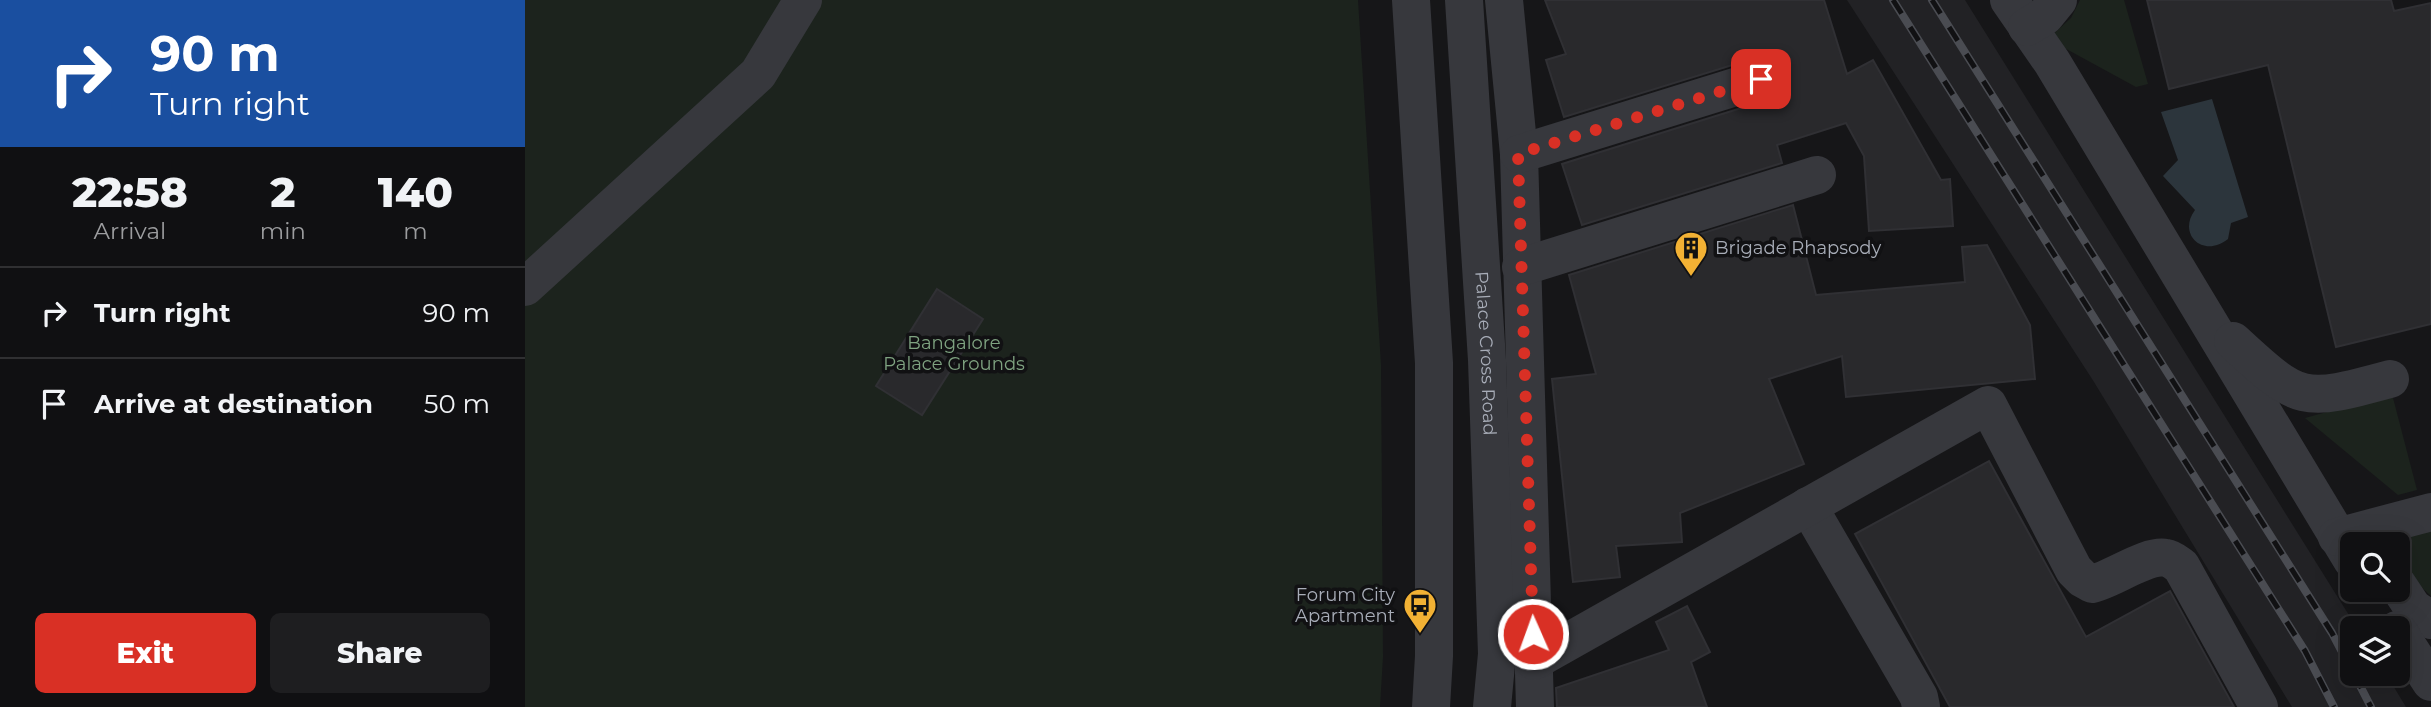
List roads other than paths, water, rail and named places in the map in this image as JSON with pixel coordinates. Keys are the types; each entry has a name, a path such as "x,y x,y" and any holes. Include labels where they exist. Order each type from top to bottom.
{"street":[{"path":"525,287 758,74 803,0"},
{"path":"1411,0 1434,363 1434,656 1431,707"},
{"name":"Palace Cross Road","path":"1464,0 1487,360 1497,654 1492,707"},
{"path":"1504,0 1518,154 1535,707"},
{"path":"2018,14 2045,16 2059,0"},
{"path":"2018,14 2052,62 2203,314 2348,532"},
{"path":"1518,154 1761,79"},
{"path":"1521,267 1817,175"},
{"path":"2203,314 2271,376 2286,387 2302,393 2337,393 2390,379"},
{"path":"1534,661 1988,405 2074,569 2092,584 2153,558 2171,559 2181,566 2259,707"},
{"path":"1808,506 1919,697 1921,707"},
{"path":"2382,532 2431,512"},
{"path":"2409,602 2413,608 2431,620"},
{"path":"2410,647 2428,673"}],"railway":[{"path":"1893,0 2305,651 2334,707"},
{"path":"1932,0 2340,648"},
{"path":"2360,686 2371,707"}],"place":[{"name":"Brigade Rhapsody","path":"1691,278"},
{"name":"Forum City Apartment","path":"1420,635"}],"park label":[{"name":"Bangalore Palace Grounds","path":"954,353"}]}
